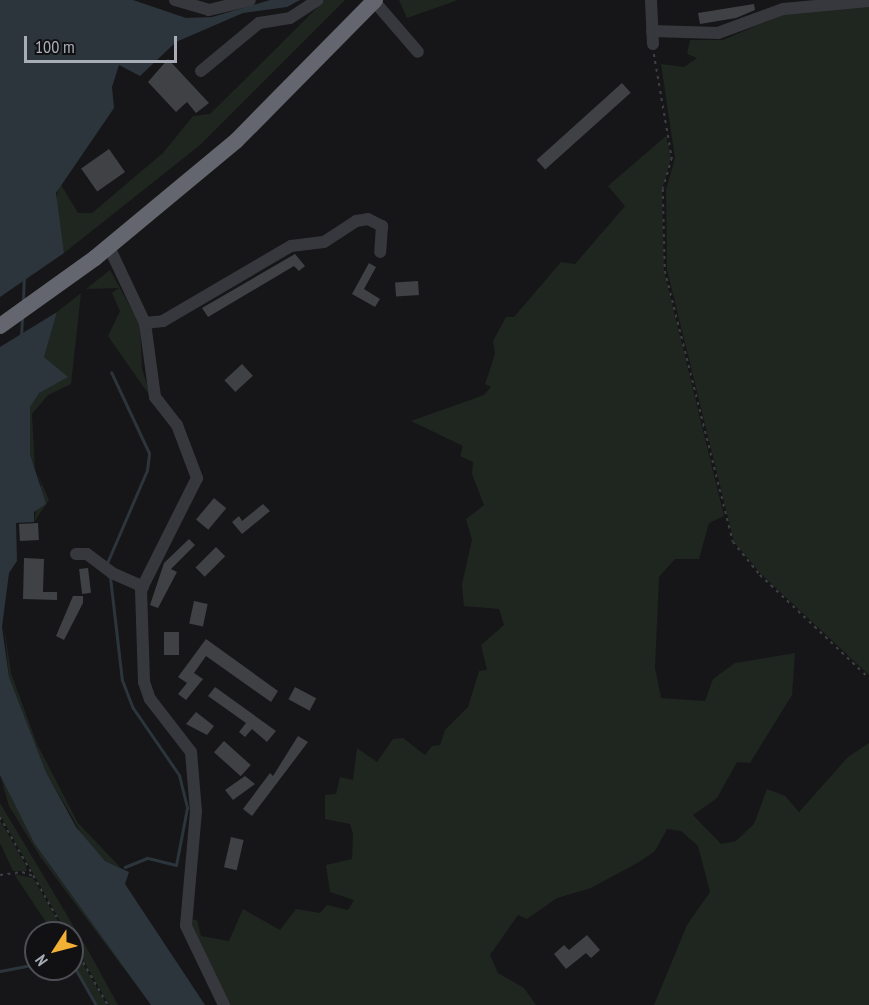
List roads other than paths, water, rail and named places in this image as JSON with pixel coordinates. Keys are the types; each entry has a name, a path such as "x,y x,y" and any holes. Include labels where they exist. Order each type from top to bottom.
{"highway":[{"path":"0,326 110,247 278,102 374,1"}],"street":[{"path":"175,0 208,10 250,0"},
{"path":"201,71 259,23 290,18 318,0"},
{"path":"651,0 653,44"},
{"path":"374,1 418,52"},
{"path":"652,31 718,33 783,9 869,1"},
{"path":"145,323 163,321 291,246 324,242 356,221 368,219 382,226 380,252"},
{"path":"110,247 145,323 149,381 155,397 177,425 197,478 143,587 146,691 191,752 196,786 186,926 224,1005"},
{"path":"76,554 87,554 112,573 143,587"}],"waterway":[{"path":"23,301 24,278"},
{"path":"21,337 22,317"},
{"path":"107,563 147,470 149,453 111,372"},
{"path":"110,577 122,680 133,708 179,775 187,808 176,865 147,858 125,867"},
{"path":"0,971 24,966"},
{"path":"82,981 96,1005"}]}
